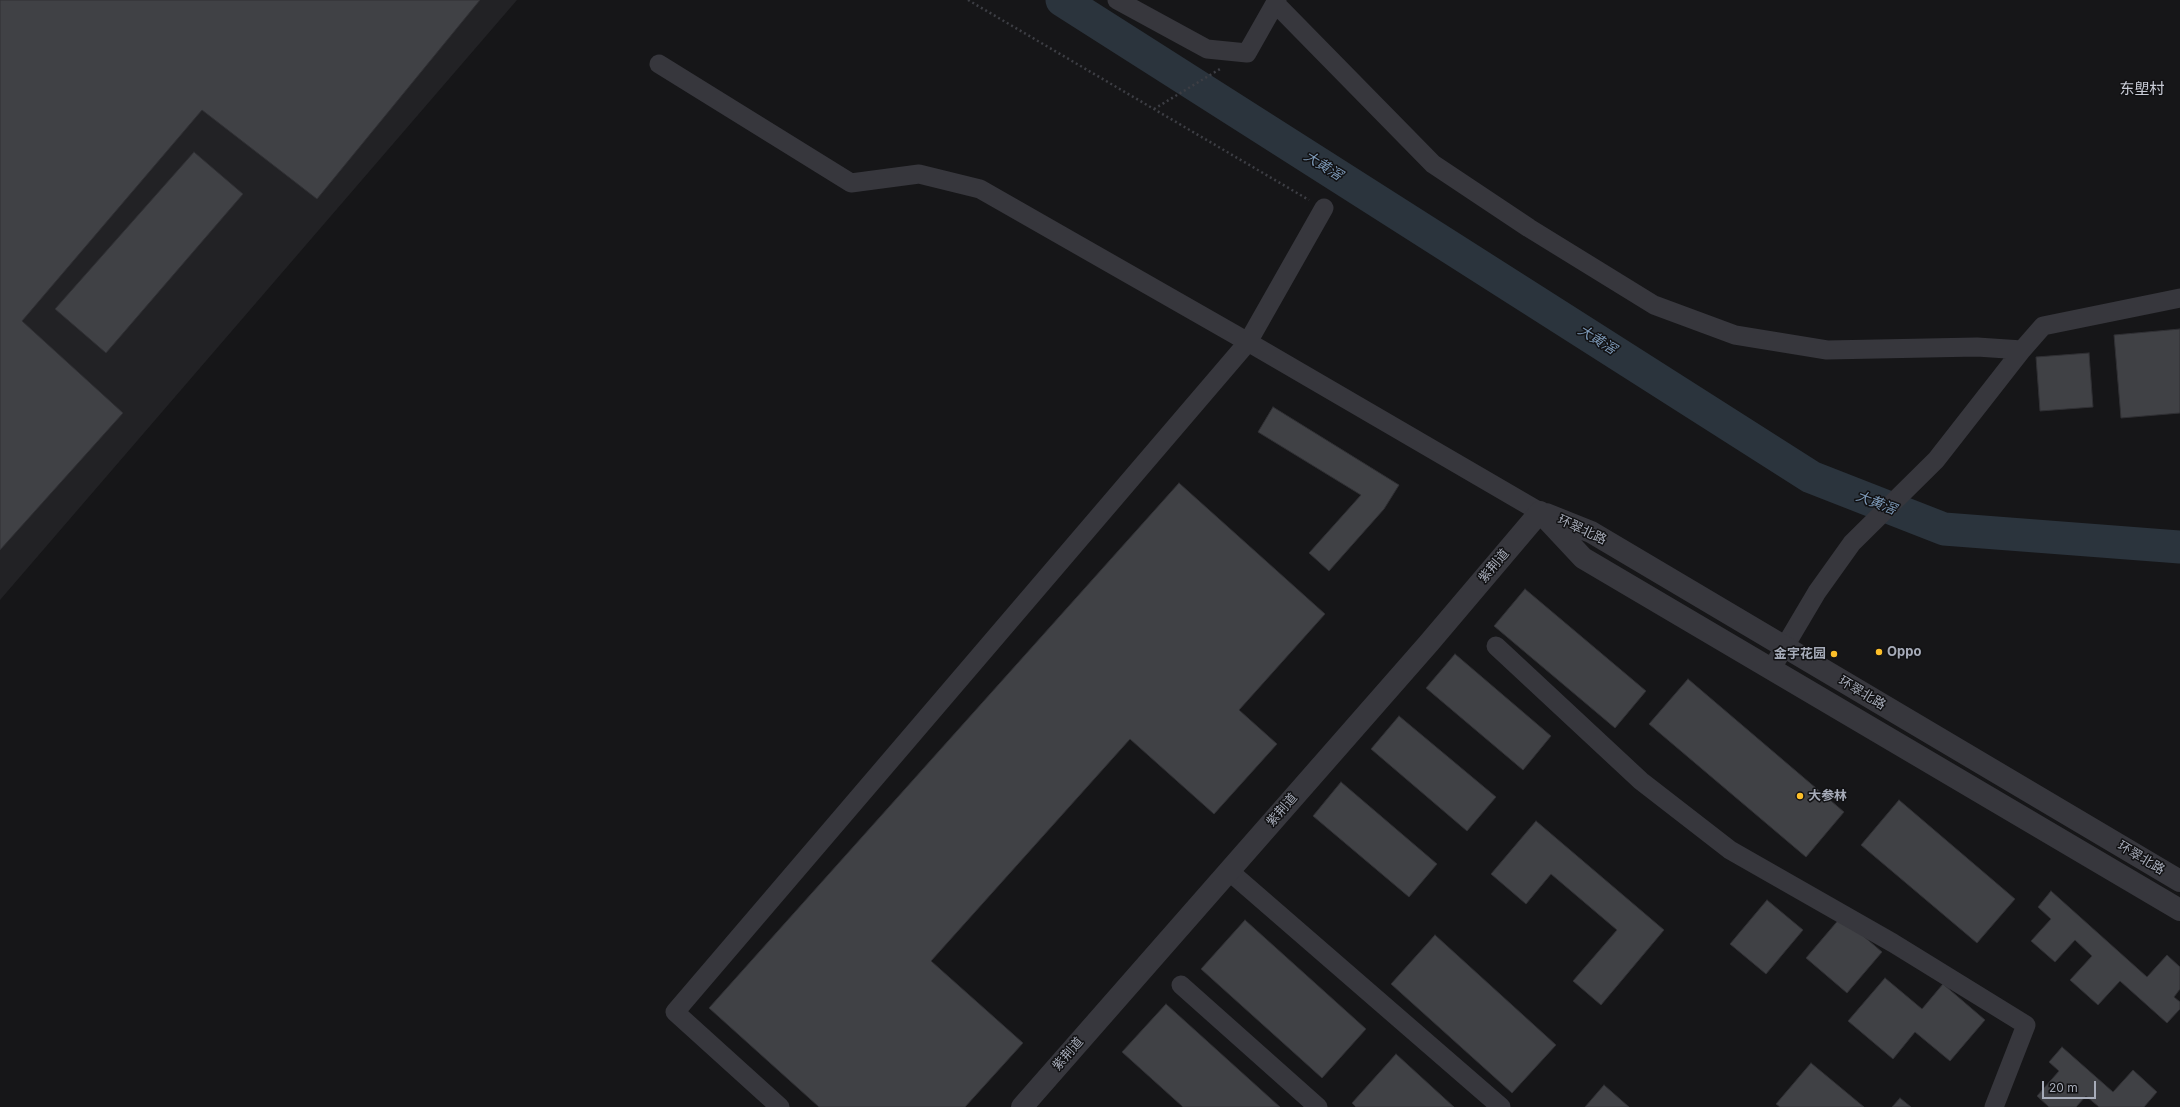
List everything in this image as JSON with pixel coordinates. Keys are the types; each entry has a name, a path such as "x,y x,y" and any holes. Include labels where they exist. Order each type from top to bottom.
{"street":[{"path":"1117,0 1207,48 1247,53 1276,2 1433,164 1529,228 1654,305 1736,336 1826,350 1977,347 2022,350"},
{"path":"659,64 851,183 919,174 980,190 1248,342 1540,512 1583,558 1772,668 2180,910"},
{"path":"780,1107 675,1012 1248,342 1324,208"},
{"path":"1772,668 1817,592 1852,543 1936,460 2022,350 2043,326 2180,298"},
{"name":"环翠北路","path":"1540,512 1591,532 2180,881"},
{"name":"紫荆道","path":"1022,1107 1429,643 1540,512"},
{"path":"1496,646 1641,781 1730,850 1893,943 2026,1025 1994,1107"},
{"path":"1229,870 1501,1107"},
{"path":"1181,985 1318,1107"}],"path":[{"path":"968,0 1324,208"},
{"path":"1154,109 1247,53"}],"shaded area":[{"path":"0,0 517,0 0,600"}],"building":[{"path":"0,0 480,0 317,199 202,110 22,321 123,413 0,550"},
{"path":"194,152 243,194 106,353 55,309"},
{"path":"2180,329 2180,413 2121,418 2114,335"},
{"path":"2089,353 2093,407 2040,411 2036,357"},
{"path":"1273,407 1399,485 1384,509 1329,571 1309,553 1361,495 1258,432"},
{"path":"1179,483 1325,614 1239,710 1277,744 1214,814 1130,739 931,961 1023,1043 965,1107 819,1107 709,1008"},
{"path":"1525,589 1646,691 1615,728 1494,626"},
{"path":"1455,654 1551,736 1523,770 1426,688"},
{"path":"1688,679 1844,812 1806,857 1649,724"},
{"path":"1399,716 1496,797 1467,831 1371,749"},
{"path":"1341,782 1437,864 1409,897 1313,816"},
{"path":"1899,800 2015,899 1977,943 1861,845"},
{"path":"1536,821 1664,930 1601,1005 1573,981 1617,930 1551,874 1526,904 1491,874"},
{"path":"2051,891 2147,977 2167,955 2180,967 2180,989 2174,997 2180,1002 2180,1009 2167,1023 2120,981 2098,1005 2070,980 2092,956 2075,940 2055,962 2031,941 2051,919 2038,907"},
{"path":"1767,900 1803,930 1766,974 1730,944"},
{"path":"1841,917 1882,952 1847,993 1806,958"},
{"path":"1245,920 1366,1029 1322,1078 1201,969"},
{"path":"1435,935 1556,1045 1512,1093 1391,984"},
{"path":"1885,978 1922,1009 1943,984 1985,1020 1950,1061 1915,1032 1893,1059 1848,1021"},
{"path":"1166,1004 1280,1107 1183,1107 1122,1052"},
{"path":"2062,1047 2113,1092 2133,1070 2157,1092 2144,1107 2099,1107 2086,1096 2076,1107 2049,1107 2037,1096 2059,1071 2049,1062"},
{"path":"1396,1054 1454,1107 1356,1107 1352,1103"},
{"path":"1811,1063 1864,1107 1780,1107 1776,1104"},
{"path":"1604,1085 1629,1107 1585,1107"},
{"path":"1900,1098 1911,1107 1892,1107"}],"waterway":[{"name":"大黄滘","path":"1062,0 1811,477 1944,529 2180,547"}],"place":[{"name":"Oppo","path":"1879,652"},
{"name":"金宇花园","path":"1834,654"},
{"name":"大参林","path":"1800,796"}],"district":[{"name":"东塱村","path":"2142,89"}]}
